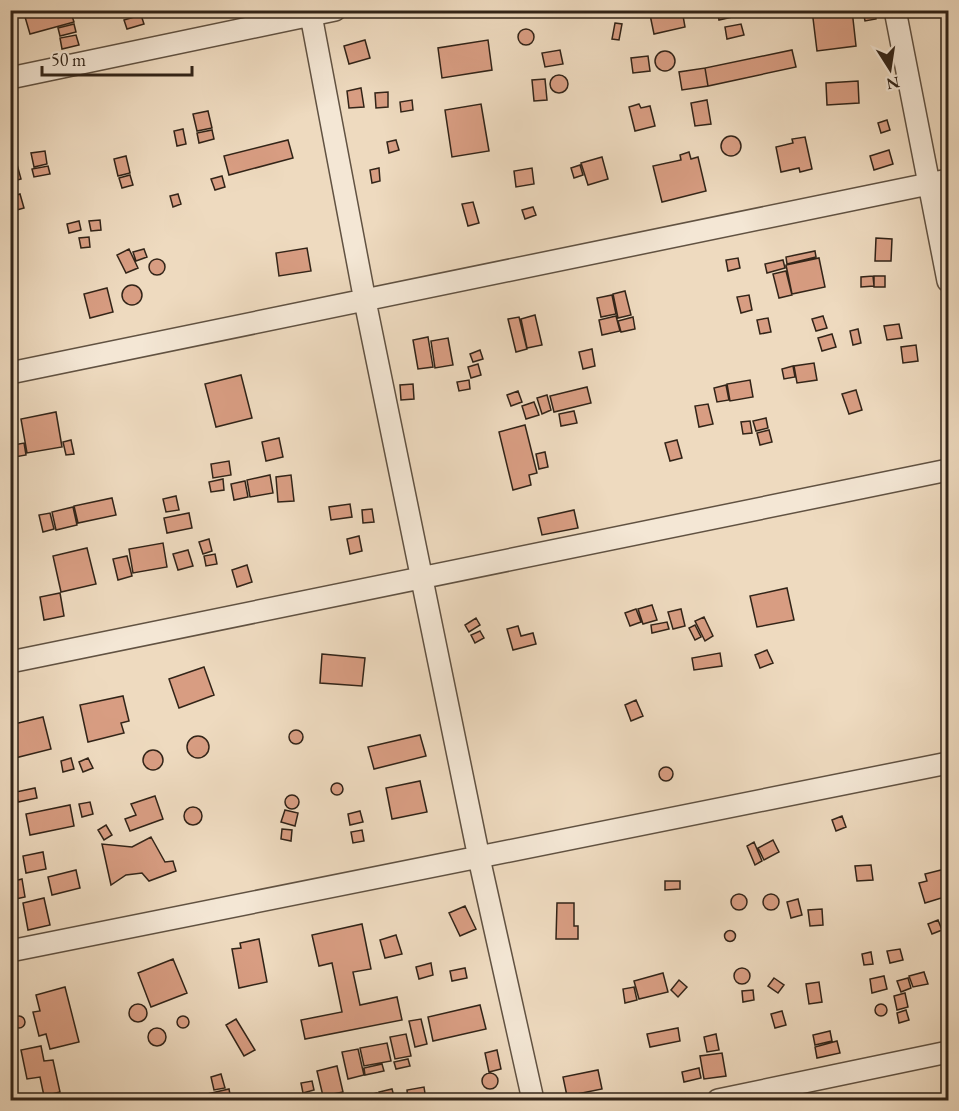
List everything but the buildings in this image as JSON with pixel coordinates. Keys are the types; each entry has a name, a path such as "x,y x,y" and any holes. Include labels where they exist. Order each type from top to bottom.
{"street":[{"path":"10,78 310,13 335,10"},
{"path":"895,10 939,182 948,281"},
{"path":"310,13 365,301 479,858 533,1101"},
{"path":"10,373 939,182"},
{"path":"10,662 948,470"},
{"path":"10,951 948,763"},
{"path":"718,1101 948,1052"}]}
